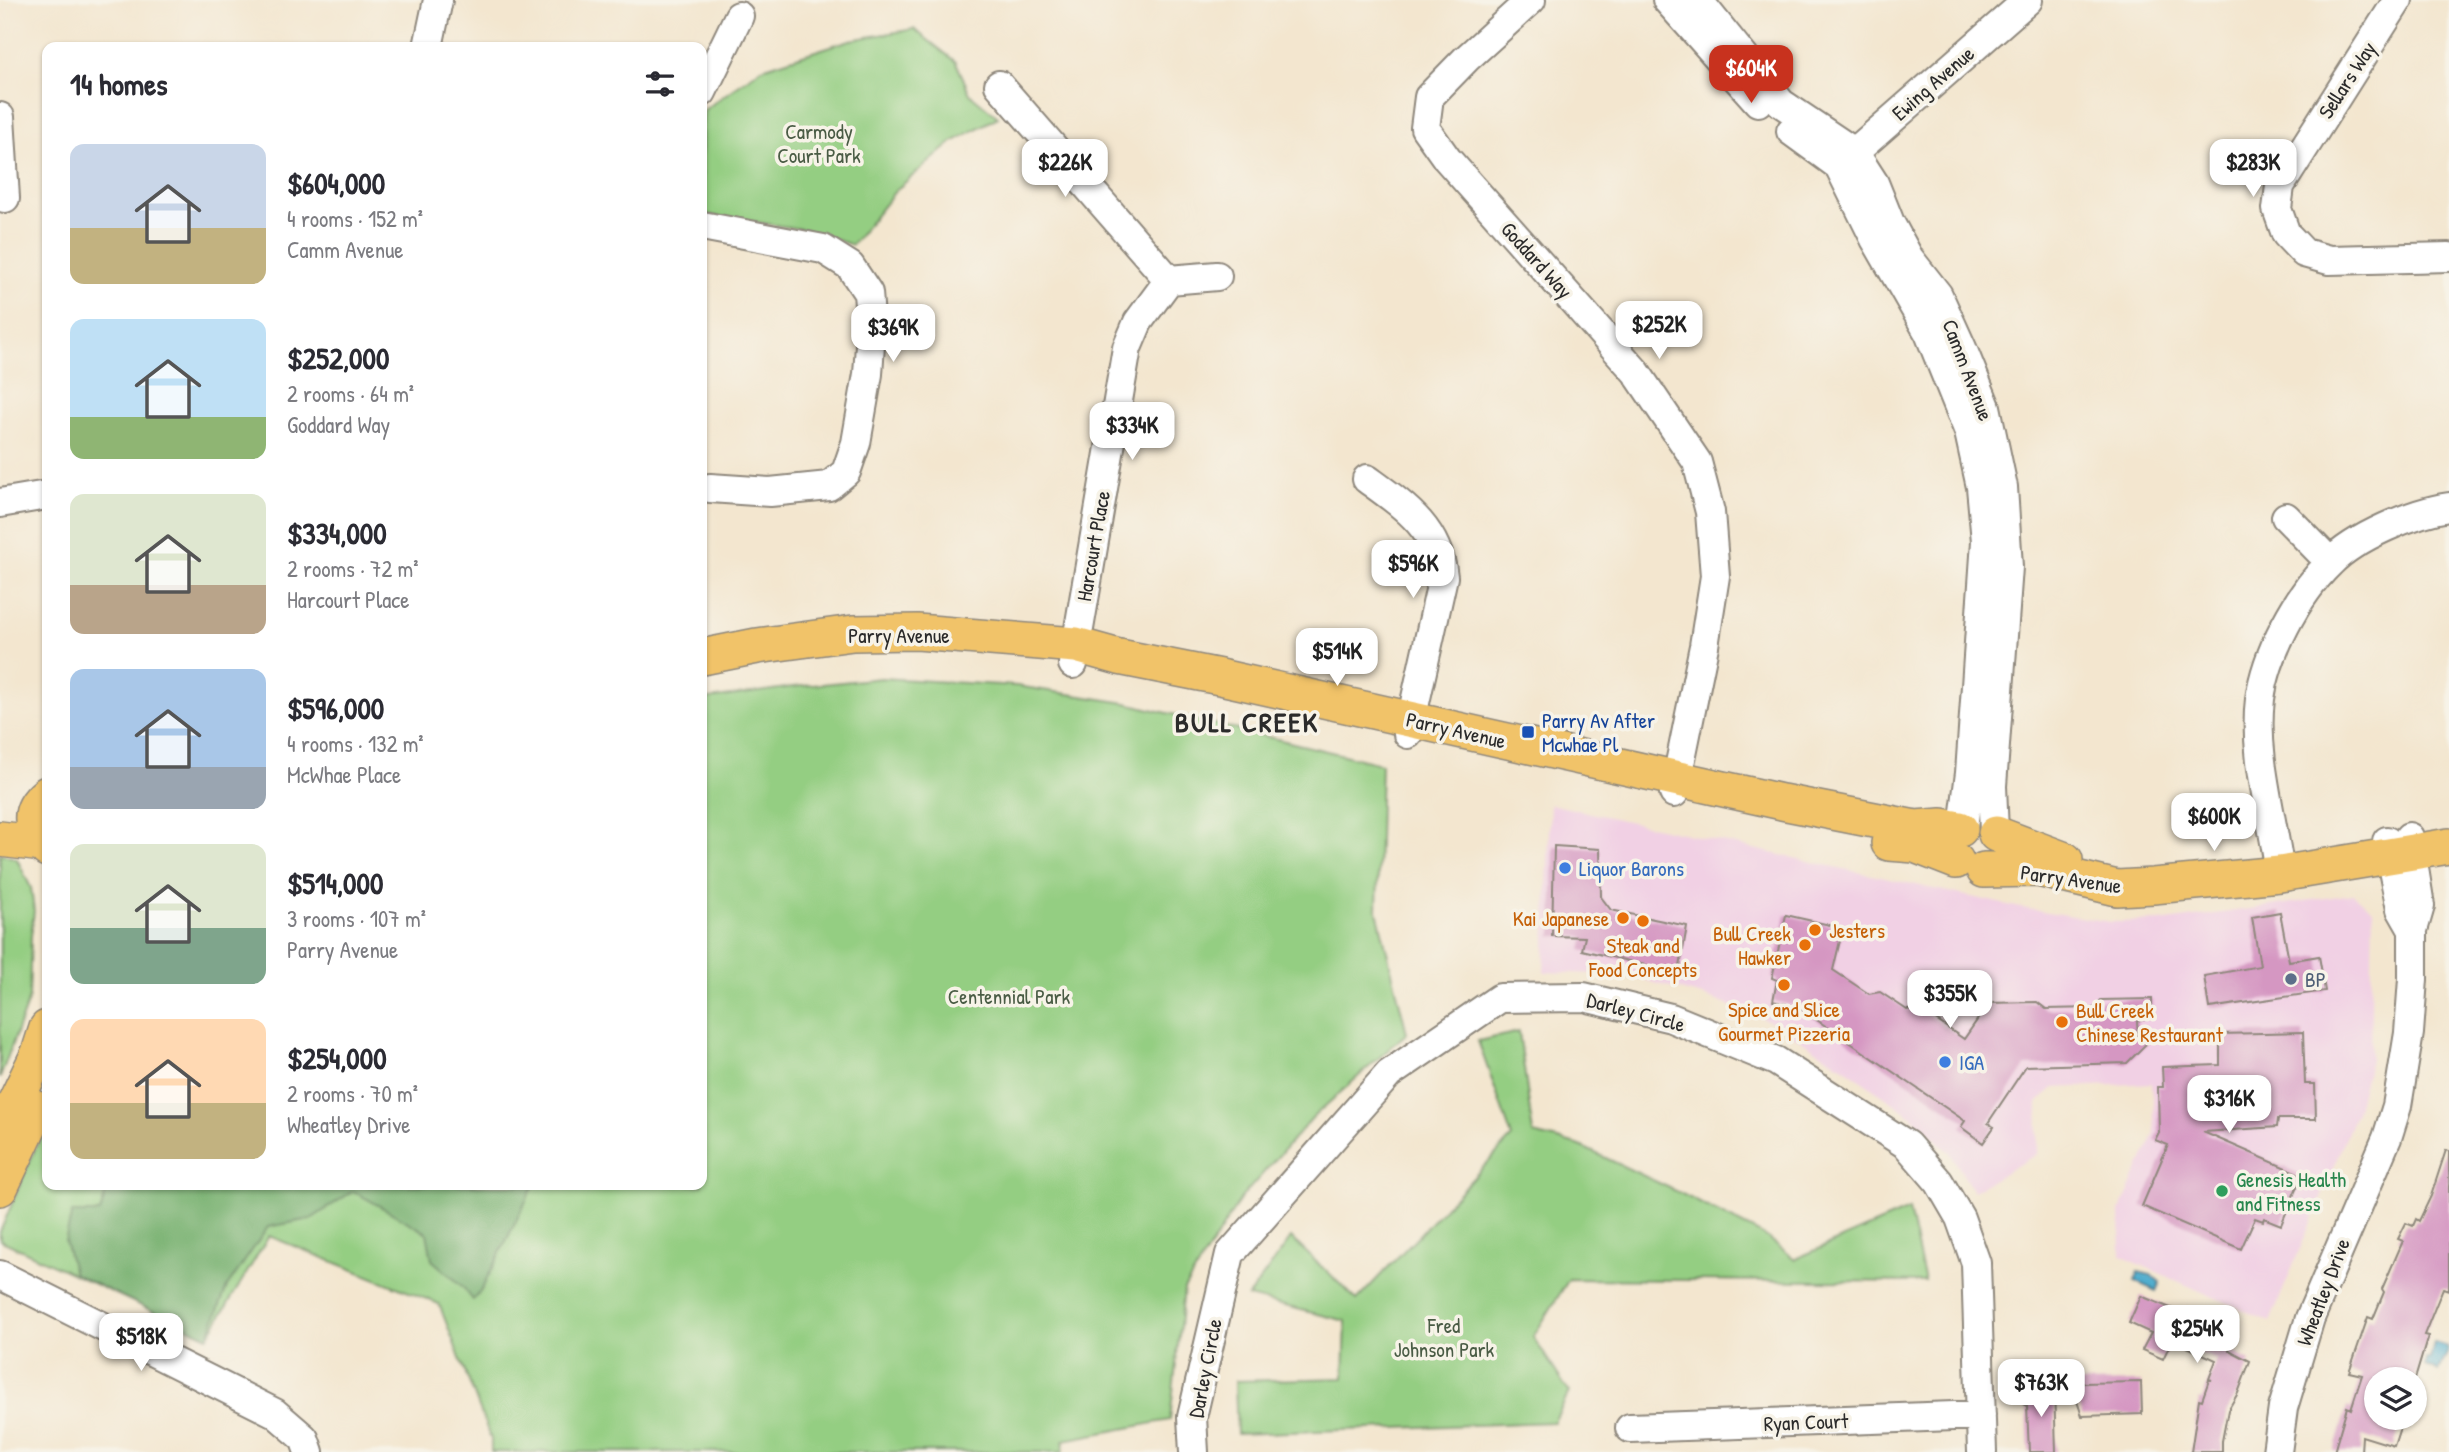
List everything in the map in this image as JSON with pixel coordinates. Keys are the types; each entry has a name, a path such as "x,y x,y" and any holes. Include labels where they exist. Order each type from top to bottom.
{"main road":[{"name":"Parry Avenue","path":"707,656 853,633 918,632 1074,654 1284,705 1410,727 1675,786 1853,837 1915,845 1937,852 1975,842 2115,870 2179,871 2279,866 2399,846 2449,831"},
{"name":"Parry Avenue","path":"707,673 788,657 884,649 1074,654"},
{"path":"0,817 42,800"},
{"path":"42,800 32,822 35,834 42,843"},
{"path":"0,839 42,846"},
{"name":"Parry Avenue","path":"2399,846 2449,846"},
{"path":"0,1134 42,1044"},
{"path":"0,1188 42,1098"}],"street":[{"path":"429,42 438,0"},
{"name":"Goddard Way","path":"1531,0 1429,97 1425,128 1447,159 1636,372 1697,461 1710,512 1715,576 1704,646 1675,786"},
{"name":"Camm Avenue","path":"1667,0 1753,98 1800,138 1846,159"},
{"name":"Camm Avenue","path":"1698,0 1781,103 1874,183 1890,223 1909,258 1938,295 1986,407 2003,487 2008,567 1992,786 1975,842"},
{"name":"Ewing Avenue","path":"1846,159 2028,0"},
{"name":"Sellars Way","path":"2399,0 2280,186 2277,209 2286,234 2304,253 2329,260 2449,257"},
{"path":"707,82 739,16"},
{"path":"999,85 1169,280 1217,276"},
{"path":"0,117 5,198"},
{"path":"707,227 823,249 850,266 868,293 871,330 856,443 846,472 829,486 770,492 710,488"},
{"name":"Harcourt Place","path":"1074,654 1127,348 1138,322 1169,280"},
{"path":"1367,479 1412,512 1441,557 1443,577 1410,727"},
{"path":"0,503 42,496"},
{"path":"2279,866 2260,743 2260,699 2271,657 2288,621 2330,562 2366,538 2399,521 2434,509 2449,507"},
{"path":"2286,517 2330,562"},
{"name":"Wheatley Drive","path":"2277,1452 2283,1408 2309,1318 2387,1138 2397,1105 2409,1033 2413,930 2420,906 2399,846"},
{"name":"Darley Circle","path":"1194,1452 1192,1417 1230,1254 1390,1074 1500,998 1584,997 1671,1018 1776,1061 1907,1145 1939,1182 1960,1218 1976,1263 1982,1452"},
{"path":"0,1275 275,1413 304,1438 309,1452"},
{"name":"Ryan Court","path":"1630,1428 1981,1415"}],"shaded area":[{"path":"1550,804 2021,908 2111,922 2167,921 2353,894 2373,910 2370,1059 2356,1112 2270,1322 2121,1256 2120,1211 2155,1133 2152,1083 2053,1088 2038,1103 2037,1154 1973,1191 1950,1153 1910,1115 1845,1068 1772,1022 1706,997 1626,975 1544,972"}],"green space":[{"name":"Carmody Court Park","path":"914,29 956,62 970,94 998,117 954,141 896,190 852,245 807,230 707,215 707,108 762,68 850,40"},
{"name":"Centennial Park","path":"881,678 1017,686 1126,703 1381,764 1377,911 1407,1033 1313,1117 1241,1198 1184,1289 1170,1420 1064,1440 1063,1452 491,1452 491,1439 439,1304 269,1236 208,1337 0,1240 0,1232 42,1133 42,1190 707,1190 707,699"},
{"path":"0,853 17,859 31,888 34,911 29,998 0,1078"},
{"name":"Fred Johnson Park","path":"1519,1032 1533,1134 1578,1145 1676,1191 1767,1237 1795,1259 1909,1210 1925,1282 1569,1279 1533,1337 1569,1392 1554,1422 1237,1434 1235,1381 1344,1378 1346,1321 1248,1297 1291,1238 1357,1300 1512,1137 1478,1041"},
{"path":"107,1190 532,1190 482,1289 473,1300 462,1286 432,1260 427,1233 353,1191 311,1219 268,1227 227,1287 208,1337 74,1274 65,1241 72,1213 100,1213"}],"water":[{"path":"2138,1272 2151,1275 2160,1282 2156,1291 2134,1281"},
{"path":"2434,1343 2447,1347 2448,1351 2439,1371 2425,1366 2426,1359 2430,1359"}],"building":[{"path":"1554,846 1600,849 1601,897 1611,910 1687,926 1679,973 1582,950 1585,937 1552,936"},
{"path":"2280,912 2289,961 2319,956 2325,991 2209,1008 2204,976 2260,966 2252,917"},
{"path":"1786,915 1843,928 1833,970 1869,994 1880,992 1907,1010 1918,1008 1964,1039 1989,1003 2037,1002 2046,1009 2094,1008 2101,1000 2152,999 2152,1018 2137,1021 2138,1037 2154,1036 2127,1063 2026,1066 1988,1123 1994,1127 1983,1143 1961,1127 1965,1121 1808,1014 1797,1007 1773,1001 1777,980 1772,978"},
{"path":"2303,1032 2305,1084 2315,1084 2316,1119 2278,1119 2277,1127 2203,1132 2302,1175 2281,1225 2264,1218 2263,1221 2255,1218 2241,1249 2142,1206 2168,1145 2155,1140 2159,1132 2158,1087 2163,1087 2162,1067 2220,1065 2220,1034"},
{"path":"2446,1150 2449,1151 2449,1290 2443,1288 2424,1335 2428,1336 2419,1367 2364,1367 2364,1430 2399,1430 2394,1446 2362,1436 2361,1452 2334,1452 2347,1407 2351,1409 2362,1375 2349,1372 2368,1317 2373,1319 2384,1292 2382,1289 2403,1241 2398,1239 2406,1223 2413,1226 2416,1219 2419,1221 2431,1196"},
{"path":"2141,1296 2234,1334 2229,1350 2250,1361 2238,1393 2228,1410 2222,1452 2191,1452 2199,1399 2202,1400 2209,1380 2212,1380 2209,1379 2216,1360 2172,1340 2163,1359 2142,1350 2151,1333 2129,1323"},
{"path":"2141,1382 2142,1414 2082,1416 2072,1386 2080,1386 2080,1383"},
{"path":"2054,1387 2056,1452 2029,1452 2027,1406 2023,1404 2022,1388"}],"place":[{"name":"Parry Av After Mcwhae Pl","path":"1528,732"},
{"name":"Liquor Barons","path":"1565,868"},
{"name":"Kai Japanese","path":"1623,918"},
{"name":"Steak and Food Concepts","path":"1643,921"},
{"name":"Jesters","path":"1815,930"},
{"name":"Bull Creek Hawker","path":"1805,945"},
{"name":"BP","path":"2291,979"},
{"name":"Spice and Slice Gourmet Pizzeria","path":"1784,985"},
{"name":"Bull Creek Chinese Restaurant","path":"2062,1022"},
{"name":"IGA","path":"1945,1062"},
{"name":"Genesis Health and Fitness","path":"2222,1191"}],"district":[{"name":"BULL CREEK","path":"1247,722"}]}
